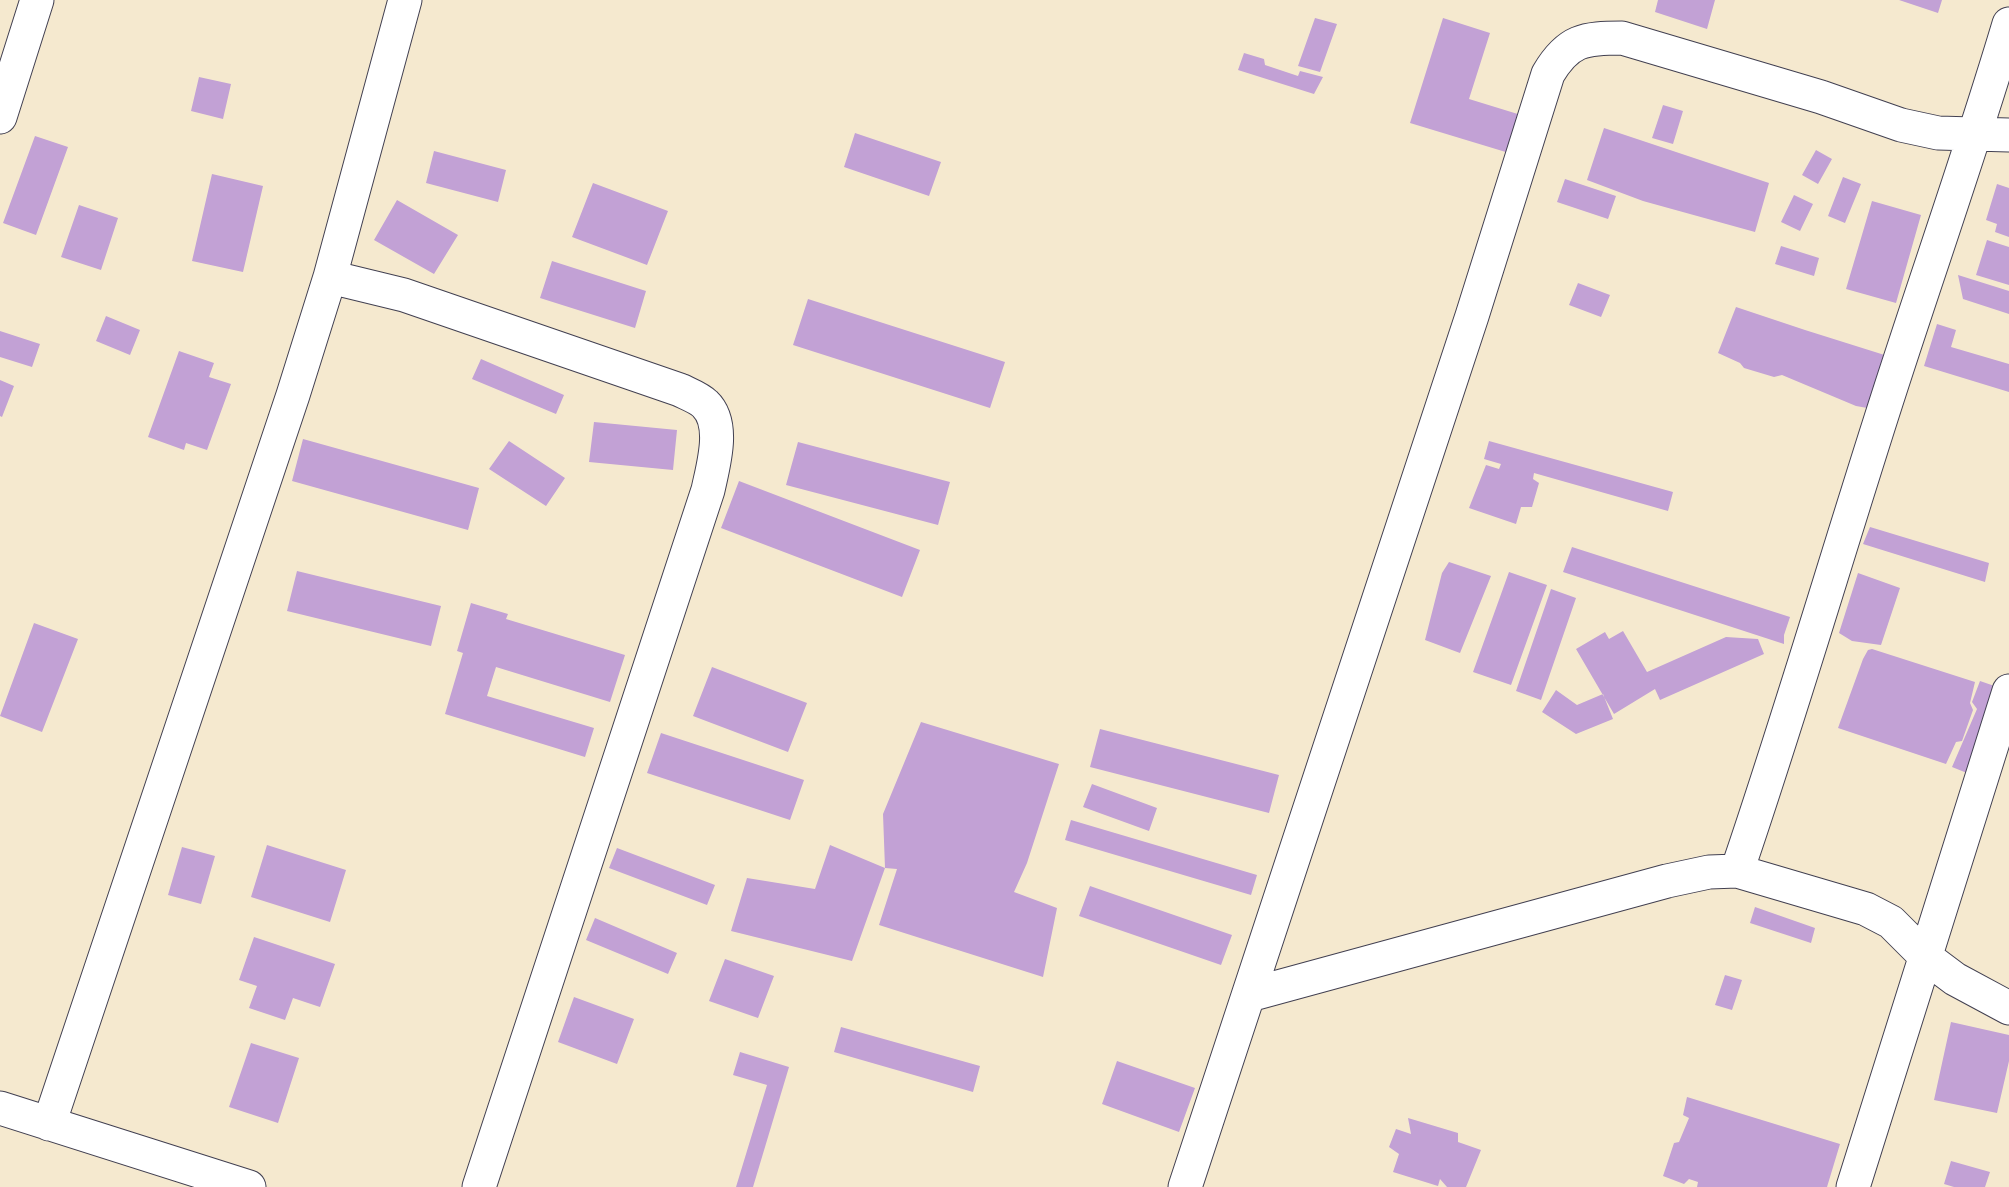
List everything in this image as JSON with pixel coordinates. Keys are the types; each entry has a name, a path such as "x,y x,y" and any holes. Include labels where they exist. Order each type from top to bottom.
{"street":[{"path":"0,117 37,0"},
{"path":"49,1124 293,395 330,277 405,0"},
{"path":"1737,871 1781,742 1824,597 1905,342 1976,136 2009,24"},
{"path":"1185,1187 1472,316 1548,74 1558,58 1570,46 1592,38 1622,38 1821,97 1901,125 1938,133 1976,136 2009,135"},
{"path":"330,277 404,295 680,390 706,405 716,426 714,459 708,490 479,1187"},
{"path":"1853,1187 1927,958 2009,691"},
{"path":"1249,994 1667,881 1709,872 1737,871 1866,909 1891,922 1927,958 1965,985 2009,1008"},
{"path":"0,1108 249,1187"}],"building":[{"path":"1658,0 1715,0 1707,29 1655,12"},
{"path":"1899,0 1942,0 1938,13"},
{"path":"1315,18 1337,24 1320,72 1298,66"},
{"path":"1443,18 1490,33 1469,99 1521,115 1509,153 1410,123"},
{"path":"1244,53 1264,59 1265,65 1298,76 1300,71 1323,77 1314,94 1238,70"},
{"path":"199,77 231,84 223,119 191,111"},
{"path":"1663,105 1683,111 1673,144 1652,138"},
{"path":"1604,128 1769,183 1755,232 1643,201 1587,180"},
{"path":"855,133 941,162 929,196 844,167"},
{"path":"35,136 68,147 36,235 3,223"},
{"path":"1816,150 1832,159 1818,184 1802,175"},
{"path":"434,151 506,170 498,202 426,183"},
{"path":"212,174 263,186 243,272 192,261"},
{"path":"1843,177 1861,184 1845,223 1828,216"},
{"path":"1565,179 1616,196 1608,219 1557,202"},
{"path":"593,183 668,211 647,265 572,237"},
{"path":"1997,184 2009,188 2009,237 1995,232 1997,224 1986,220"},
{"path":"1794,195 1813,204 1800,231 1781,222"},
{"path":"397,200 458,235 434,274 374,240"},
{"path":"1872,201 1921,215 1896,303 1846,289"},
{"path":"79,205 118,218 101,270 61,257"},
{"path":"1987,240 2009,247 2009,285 1976,275"},
{"path":"1781,246 1819,258 1814,276 1775,264"},
{"path":"552,261 646,291 635,328 540,298"},
{"path":"1958,275 2009,291 2009,314 1963,299"},
{"path":"1578,283 1610,295 1601,317 1569,305"},
{"path":"808,299 1005,362 990,408 793,345"},
{"path":"1736,307 1910,363 1873,409 1856,406 1782,375 1774,377 1744,368 1740,363 1718,353"},
{"path":"106,316 140,330 130,355 96,341"},
{"path":"1937,324 1956,330 1951,347 2009,364 2009,392 1924,366"},
{"path":"0,331 40,344 32,367 0,357"},
{"path":"179,351 214,363 209,377 231,384 207,450 186,443 184,450 148,437"},
{"path":"481,359 564,395 556,414 472,379"},
{"path":"0,380 14,386 2,417 0,416"},
{"path":"594,422 677,430 673,470 589,462"},
{"path":"303,439 479,488 468,530 292,481"},
{"path":"509,441 565,478 546,506 489,469"},
{"path":"1489,441 1673,492 1668,511 1534,473 1533,479 1539,483 1532,507 1521,507 1516,524 1469,508 1486,465 1499,469 1501,464 1484,459"},
{"path":"798,442 950,482 938,525 786,485"},
{"path":"739,481 920,550 902,597 721,528"},
{"path":"1870,527 1989,563 1985,582 1863,544"},
{"path":"1572,547 1790,617 1784,635 1784,644 1563,572"},
{"path":"1449,562 1491,576 1460,653 1425,640 1442,573"},
{"path":"297,571 441,606 431,646 287,611"},
{"path":"1509,572 1547,585 1511,685 1473,672"},
{"path":"1858,573 1900,588 1881,645 1852,641 1839,633"},
{"path":"1551,589 1576,598 1541,700 1516,691"},
{"path":"471,603 508,614 506,619 625,655 610,702 496,667 487,696 594,728 585,757 445,714 463,653 457,651"},
{"path":"34,623 78,639 42,732 0,716"},
{"path":"1623,631 1647,672 1726,637 1758,639 1764,654 1660,700 1655,689 1614,714 1576,649 1605,632 1609,639"},
{"path":"1872,649 1975,682 1970,703 1973,710 1962,741 1956,742 1946,764 1838,728 1863,659 1868,650"},
{"path":"712,667 807,703 788,752 693,716"},
{"path":"1980,681 2009,691 1977,777 1952,767 1977,709 1972,702"},
{"path":"1556,690 1577,705 1603,694 1613,719 1576,734 1542,712"},
{"path":"921,722 1059,764 1027,863 1014,892 1057,908 1043,977 879,925 897,869 885,868 883,814"},
{"path":"1100,729 1279,775 1269,813 1090,767"},
{"path":"661,733 804,780 790,820 647,773"},
{"path":"1092,784 1157,808 1149,831 1083,807"},
{"path":"1071,820 1257,875 1251,895 1065,840"},
{"path":"267,845 346,870 330,922 251,897"},
{"path":"830,845 885,868 852,961 731,931 747,878 815,889"},
{"path":"182,847 215,856 201,904 168,895"},
{"path":"617,848 715,885 707,905 609,868"},
{"path":"1090,886 1232,935 1221,965 1079,916"},
{"path":"1755,907 1815,928 1811,943 1750,923"},
{"path":"595,918 677,953 668,974 586,940"},
{"path":"254,937 335,964 320,1007 293,998 285,1020 249,1008 257,986 239,980"},
{"path":"725,959 774,976 758,1018 709,1001"},
{"path":"1725,975 1742,980 1732,1010 1715,1005"},
{"path":"574,997 634,1019 617,1064 558,1042"},
{"path":"1951,1022 2009,1035 2009,1061 1997,1113 1934,1100"},
{"path":"841,1027 980,1066 973,1092 834,1052"},
{"path":"251,1043 299,1058 278,1123 229,1107"},
{"path":"740,1052 789,1067 753,1187 736,1187 767,1085 733,1075"},
{"path":"1117,1061 1195,1088 1179,1132 1102,1104"},
{"path":"1687,1097 1840,1144 1827,1187 1697,1187 1698,1182 1689,1179 1684,1184 1663,1176 1674,1143 1679,1142 1689,1118 1683,1115"},
{"path":"1408,1118 1458,1133 1458,1142 1481,1150 1466,1187 1447,1187 1440,1179 1438,1186 1393,1172 1399,1154 1389,1147 1396,1129 1411,1134"},
{"path":"1951,1161 1990,1172 1985,1187 1954,1187 1944,1184"}]}
